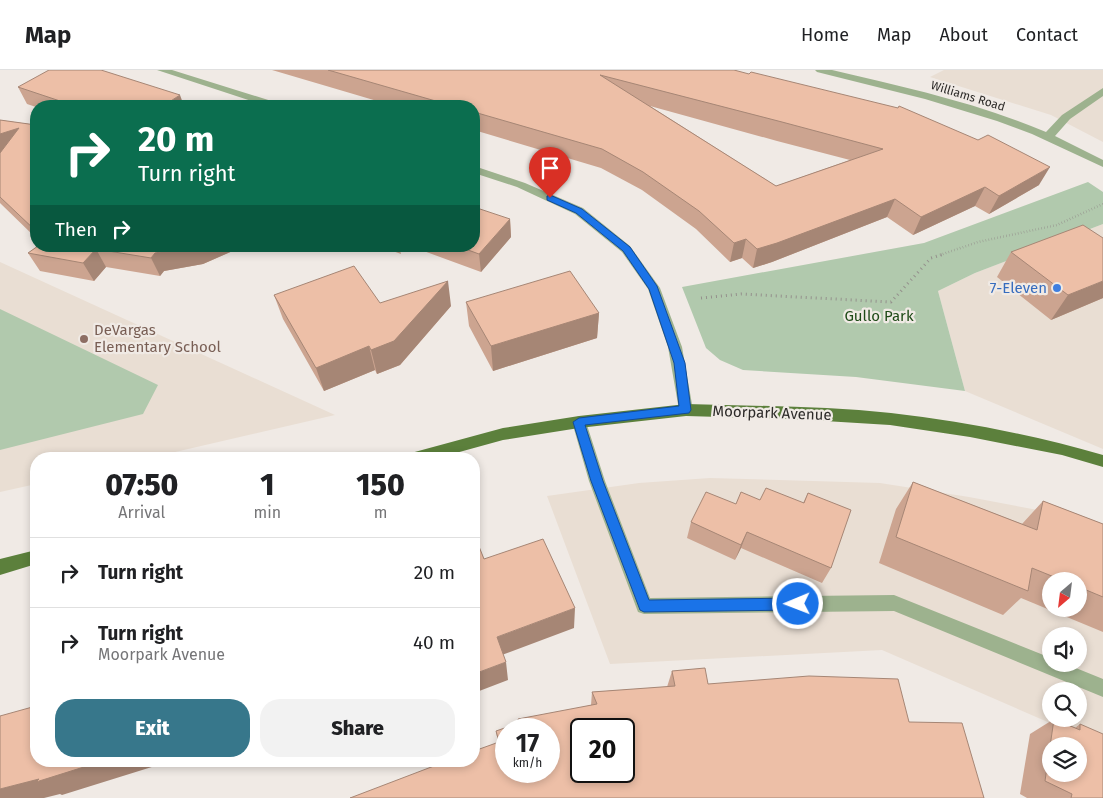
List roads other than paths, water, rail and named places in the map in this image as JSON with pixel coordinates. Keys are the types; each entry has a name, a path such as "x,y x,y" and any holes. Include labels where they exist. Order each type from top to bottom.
{"main road":[{"name":"Moorpark Avenue","path":"437,452 504,434 579,422 686,410 792,413 890,419 970,430 1062,449 1103,461"},
{"path":"0,567 30,559"}],"street":[{"path":"162,70 257,100"},
{"name":"Williams Road","path":"820,70 980,111 1048,136 1103,164"},
{"path":"1048,136 1066,117 1103,91"},
{"path":"480,171 522,185 579,211 626,249 654,288 675,347 686,410"},
{"path":"579,422 597,481 644,606 894,603 1103,688"}],"place":[{"name":"7-Eleven","path":"1057,288"},
{"name":"DeVargas Elementary School","path":"84,339"}],"park label":[{"name":"Gullo Park","path":"879,316"}]}
